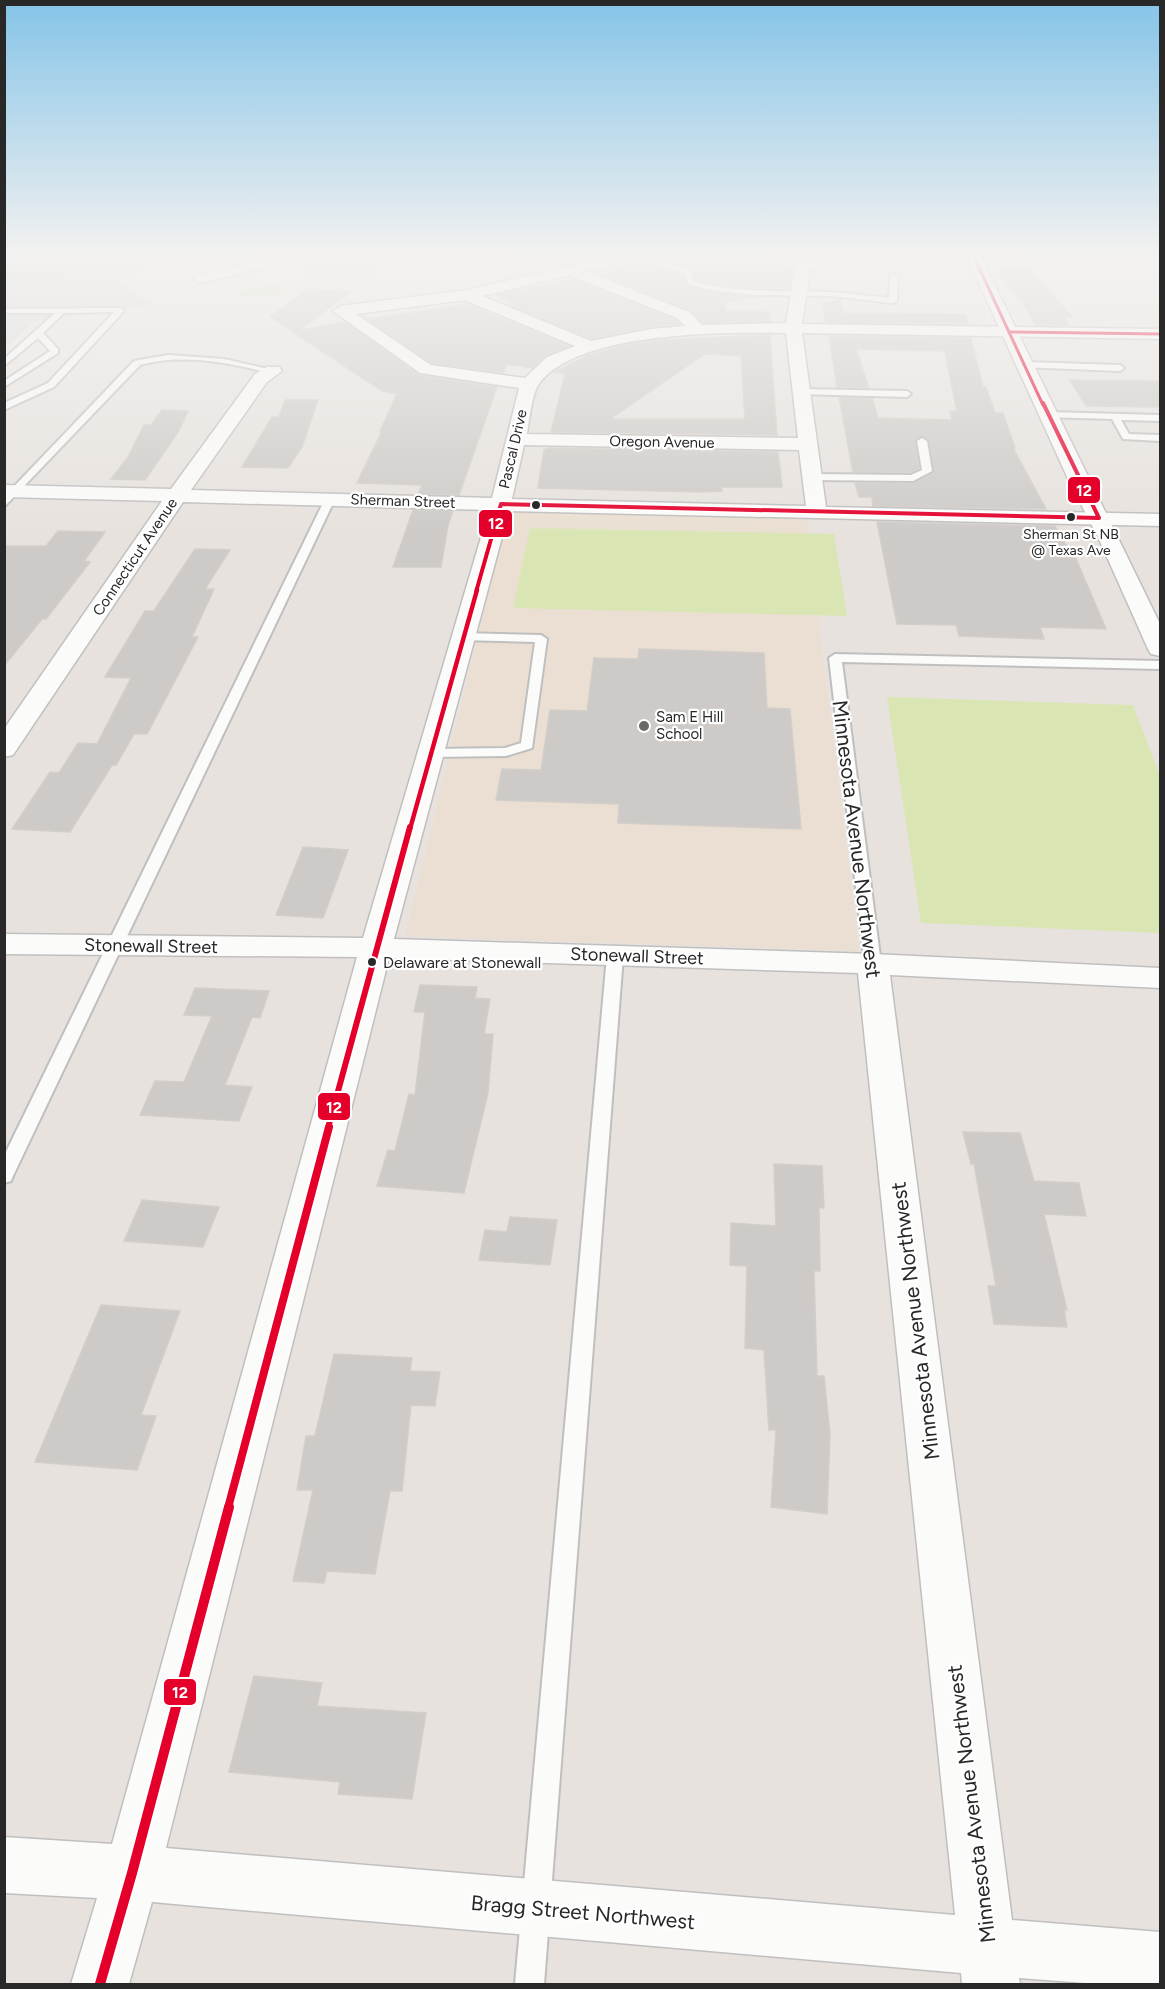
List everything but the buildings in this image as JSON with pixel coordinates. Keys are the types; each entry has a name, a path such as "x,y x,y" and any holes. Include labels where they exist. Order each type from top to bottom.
{"street":[{"path":"398,350 426,369 529,384"},
{"name":"Pascal Drive","path":"100,1984 132,1873 376,948 501,504 529,384 553,361 580,350"},
{"path":"796,350 817,513"},
{"path":"1017,350 1161,649"},
{"name":"Connecticut Avenue","path":"4,749 177,495 261,378 273,370"},
{"name":"Oregon Avenue","path":"516,439 808,444"},
{"name":"Sherman Street","path":"8,495 177,495 1161,520"},
{"name":"Stonewall Street","path":"4,944 376,948 873,964 1161,978"},
{"name":"Minnesota Avenue Northwest","path":"873,964 990,1966"},
{"name":"Bragg Street Northwest","path":"4,1865 132,1873 536,1908 990,1966 1161,1961"}],"lane":[{"path":"4,364 20,350"},
{"path":"4,386 54,350"},
{"path":"4,407 51,385 83,350"},
{"path":"8,495 137,363 156,358 193,359 243,363 273,370"},
{"path":"1024,365 1120,368"},
{"path":"801,392 907,394"},
{"path":"1048,415 1161,418"},
{"path":"1115,417 1126,437 1161,438"},
{"path":"812,477 913,478 927,471 922,441"},
{"path":"4,1176 330,499"},
{"path":"431,753 506,752 527,745 541,639 462,637"},
{"name":"Minnesota Avenue Northwest","path":"873,964 835,658 1161,664"},
{"path":"529,1984 615,956"}],"shaded area":[{"name":"Sam E Hill School","path":"509,510 806,516 859,951 405,936"}],"green space":[{"path":"530,528 834,534 847,616 513,608"},
{"path":"887,697 1133,705 1160,776 1160,933 921,923"}],"transit line":[{"name":"12","path":"100,1984 132,1873 376,948 501,504 1099,518 1079,481 1018,350"}],"place":[{"name":"Sherman St NB @ Texas Ave","path":"1071,517"},
{"name":"Sam E Hill School","path":"644,726"},
{"name":"Delaware at Stonewall","path":"372,962"}]}
